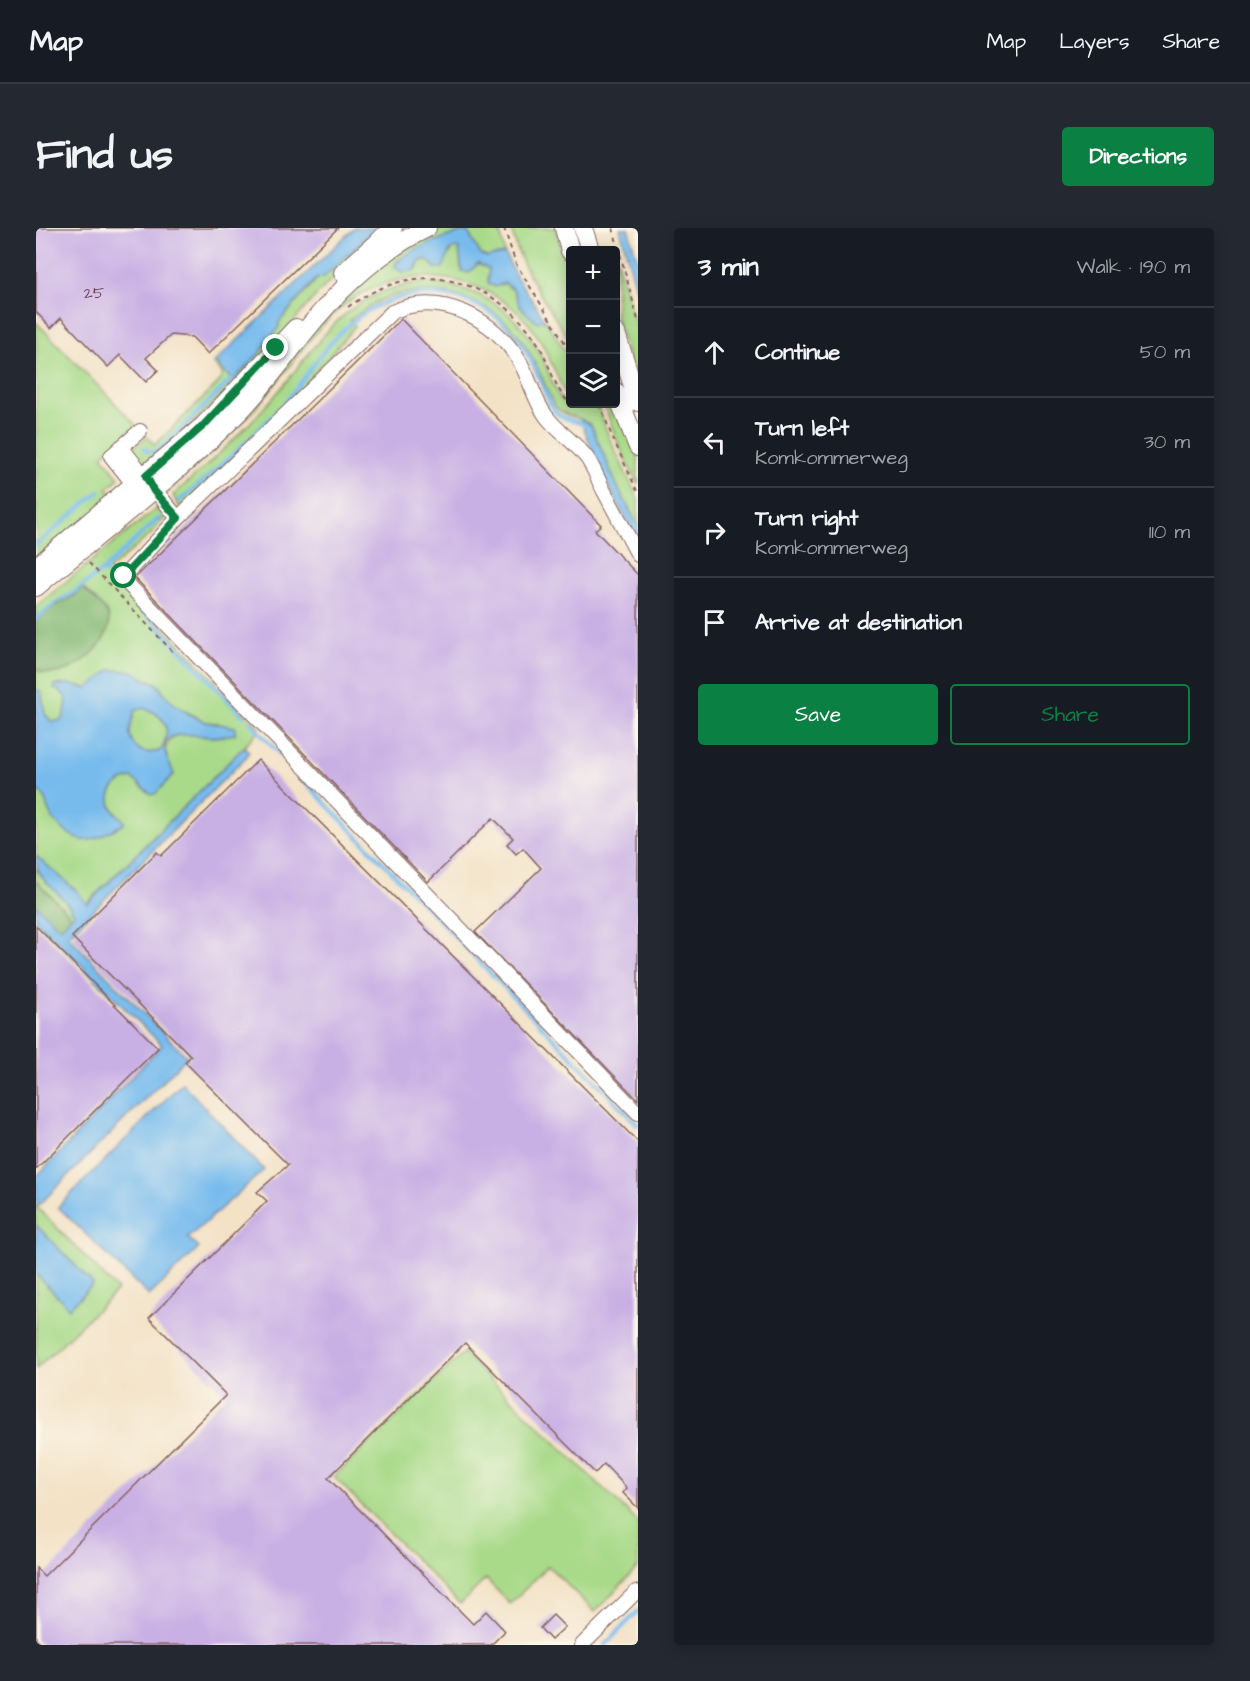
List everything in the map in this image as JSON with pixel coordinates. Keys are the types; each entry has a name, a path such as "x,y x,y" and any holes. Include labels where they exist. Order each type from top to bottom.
{"main road":[{"path":"36,586 204,425 344,273 393,228"},
{"path":"36,567 242,409 304,333 349,284 391,248 427,228"},
{"path":"564,228 569,246"},
{"path":"583,228 589,246"},
{"path":"620,348 638,402"},
{"path":"620,404 638,447"}],"street":[{"path":"638,555 587,459 546,416 520,362 504,341 483,322 464,311 441,305 403,307 392,312 178,518 124,576 125,581 638,1113"},
{"path":"140,431 122,447 144,484 178,518"},
{"path":"582,1645 636,1592"}],"path":[{"path":"504,228 516,264 566,345"},
{"path":"613,228 638,320"},
{"path":"601,408 638,493"},
{"path":"87,561 173,652"}],"green space":[{"path":"376,228 387,228 316,296 279,342 152,461 140,462 133,451 134,447 147,437 155,445 218,383 223,374 213,363 215,361 233,381 260,353 279,322 317,279"},
{"path":"435,228 499,228 505,254 487,257 481,255 467,231 434,242 398,260 417,269 419,262 427,259 435,268 450,253 450,250 456,248 459,249 461,268 474,268 478,263 489,269 488,280 498,286 504,283 517,293 520,306 546,321 566,353 566,396 545,349 528,323 508,305 486,291 462,282 436,278 411,278 385,284 361,294 339,309 306,345 244,421 168,492 170,483 350,287"},
{"path":"511,228 555,228 566,263 566,335 528,273"},
{"path":"620,270 638,335 638,389 620,332"},
{"path":"416,283 458,288 477,294 509,314 535,345 551,380 566,403 566,408 598,408 610,440 638,499 638,526 618,488 591,425 562,412 554,405 534,360 518,335 490,310 455,295 437,292 399,294 381,300 350,320 355,326 270,425 183,505 178,506 173,495 260,413 332,326 367,299"},
{"path":"36,322 135,424 134,428 102,455 119,478 107,489 114,497 36,563"},
{"path":"605,408 613,408 638,452 638,485 617,441"},
{"path":"156,509 166,516 152,533 109,570 260,728 244,747 86,904 78,892 36,856 36,789 43,794 49,812 110,830 124,823 111,805 112,791 118,784 132,778 151,794 167,756 165,750 173,738 183,734 219,737 235,734 218,723 206,722 180,708 171,702 156,683 133,671 88,688 69,684 59,690 67,698 66,709 62,720 52,722 45,714 41,692 36,690 36,668 41,672 89,656 103,640 109,624 83,588 74,596 54,606 36,621 36,606"},
{"path":"83,588 108,615 109,626 104,638 96,650 72,668 59,673 47,673 36,668 36,621 54,606 74,596"},
{"path":"143,708 157,715 165,724 165,742 161,750 156,752 138,749 130,736 134,711"},
{"path":"36,868 71,908 74,914 72,917 36,881"},
{"path":"36,881 72,917 60,929 36,905"},
{"path":"36,1206 117,1290 36,1369 36,1274 69,1308 93,1284 36,1225"},
{"path":"463,1353 638,1522 638,1567 595,1612 548,1566 510,1604 486,1579 460,1604 334,1477"}],"water":[{"path":"354,228 376,228 324,277 316,279 279,322 279,327 260,353 233,381 215,362"},
{"path":"620,228 628,228 638,262 638,296"},
{"path":"467,231 481,255 487,257 505,254 517,278 546,321 535,321 525,312 509,286 504,283 495,287 488,283 489,269 478,263 469,273 462,271 459,249 450,250 443,268 435,268 427,259 419,262 414,271 401,272 396,268 395,264 409,253 439,239"},
{"path":"580,419 591,425 618,488 638,526 638,543 602,473"},
{"path":"110,670 133,671 156,683 172,702 191,715 206,722 235,727 235,734 212,737 182,735 169,739 165,744 165,752 174,774 155,794 151,794 132,778 118,783 110,795 110,801 112,808 124,824 93,839 78,839 56,822 43,796 36,789 36,690 41,691 45,714 52,722 62,720 67,698 59,690 54,689 55,685 69,684 88,688","holes":["143,708 162,718 166,729 165,742 161,750 156,752 142,751 134,745 130,735 134,711"]},
{"path":"244,747 249,752 247,756 68,936 187,1057 37,1207 36,1177 162,1045 36,921 36,905 60,928 74,914 40,874 36,856 78,892 87,904"},
{"path":"182,1083 264,1170 188,1238 199,1248 149,1296 58,1207"},
{"path":"36,1225 93,1284 69,1308 36,1274"}],"building":[{"path":"36,228 338,228 208,354 192,337 171,335 146,358 158,370 146,382 120,355 108,367 61,318 51,328 36,312"},
{"path":"401,319 601,525 595,530 638,575 638,1100 475,932 541,868 523,848 516,854 507,844 513,838 493,818 428,882 135,578"},
{"path":"258,760 638,1142 638,1508 623,1493 627,1488 604,1464 595,1473 465,1343 328,1478 473,1624 486,1611 505,1631 491,1645 42,1645 36,1639 36,1568 44,1576 226,1395 149,1318 267,1201 257,1192 288,1165 185,1062 191,1056 72,937 157,852 161,856"},
{"path":"36,926 158,1048 36,1169"},
{"path":"553,1615 565,1627 551,1640 540,1628"}],"waterway":[{"path":"179,501 268,421 289,398 331,343 350,324 370,310 391,300 413,295 436,294 458,298 480,307 499,319 527,353 551,406 557,414 585,425"},
{"path":"144,448 149,452 157,452 234,377"},
{"path":"36,545 100,491"},
{"path":"36,619 56,602 73,593 103,570 159,518"},
{"path":"103,570 110,577"},
{"path":"144,612 243,716"},
{"path":"249,721 325,803 638,1125"},
{"path":"605,1645 638,1611"}],"route":[{"path":"124,576 178,518 154,491 146,476 204,425 276,348"}]}
